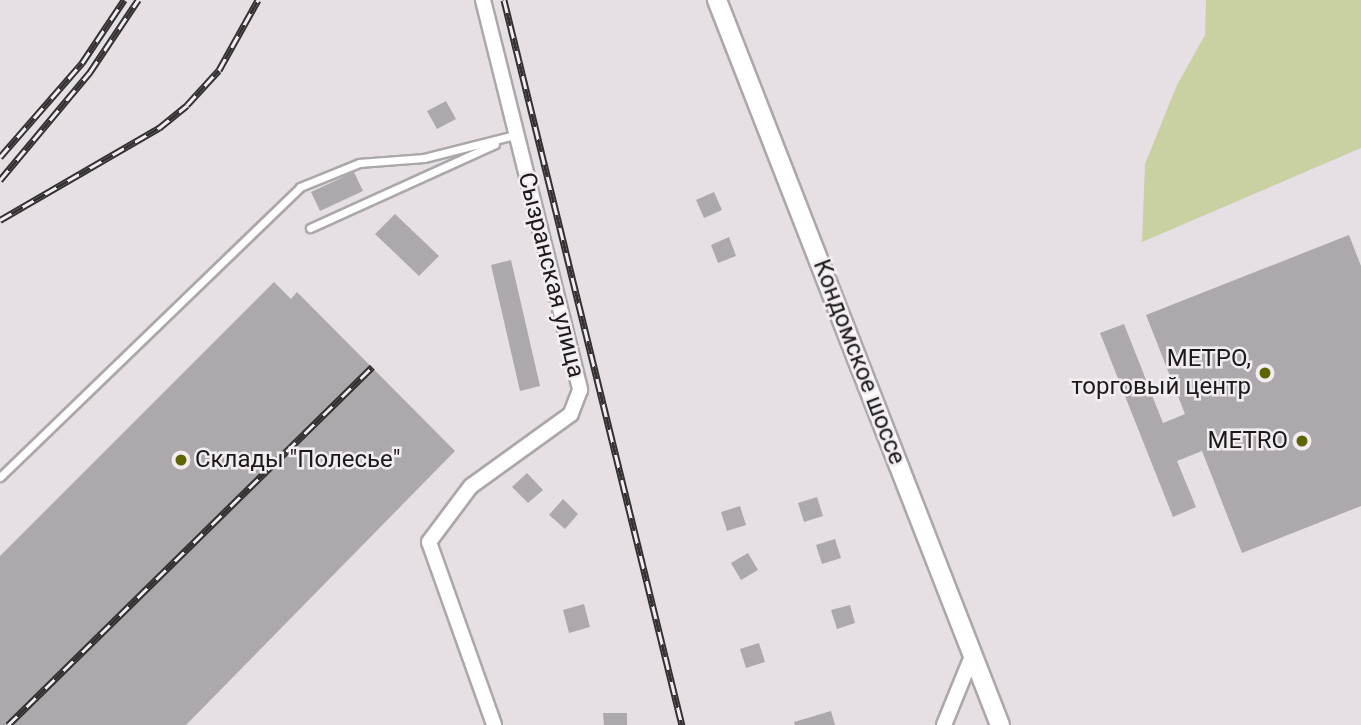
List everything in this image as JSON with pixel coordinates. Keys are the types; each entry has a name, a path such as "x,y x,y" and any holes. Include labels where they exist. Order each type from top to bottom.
{"street":[{"name":"Сызранская улица","path":"483,0 580,390 571,414 471,486 442,516 429,542 495,725"},
{"name":"Кондомское шоссе","path":"717,0 878,406 970,661 1000,725"},
{"path":"944,725 970,661"}],"lane":[{"path":"310,228 515,135"},
{"path":"0,477 300,187 359,163 424,159 515,135"}],"green space":[{"path":"1206,0 1361,0 1361,148 1142,242 1145,164 1177,85 1205,35"}],"building":[{"path":"446,101 456,119 437,129 427,111"},
{"path":"354,172 363,191 320,211 311,192"},
{"path":"714,192 722,210 704,218 696,200"},
{"path":"395,214 439,256 419,276 375,234"},
{"name":"МЕТРО, торговый центр","path":"1349,235 1361,266 1361,506 1242,553 1202,451 1177,461 1196,507 1173,517 1100,333 1124,324 1163,423 1185,414 1146,315"},
{"path":"729,237 736,256 718,263 711,245"},
{"path":"511,260 540,386 520,391 491,265"},
{"path":"274,282 291,299 297,292 455,451 186,725 0,725 0,556"},
{"path":"527,473 543,490 528,503 512,487"},
{"path":"817,497 823,516 804,522 798,503"},
{"path":"563,499 578,514 565,529 549,515"},
{"path":"740,506 746,525 727,531 721,512"},
{"path":"835,539 841,558 822,564 816,545"},
{"path":"748,553 758,570 741,580 731,563"},
{"path":"584,604 590,627 569,633 563,610"},
{"path":"850,605 855,623 837,629 831,610"},
{"path":"759,643 765,662 746,668 740,649"},
{"path":"831,711 835,725 795,725 794,722"},
{"path":"603,713 627,713 627,725 604,725"}],"railway":[{"path":"0,157 82,63 124,0"},
{"path":"0,180 90,72 138,0"},
{"path":"0,220 159,128 187,105 219,70 258,0"},
{"path":"504,0 682,725"},
{"path":"8,725 372,367"}],"place":[{"name":"МЕТРО, торговый центр","path":"1265,373"},
{"name":"METRO","path":"1302,441"},
{"name":"Склады \"Полесье\"","path":"181,460"}]}
